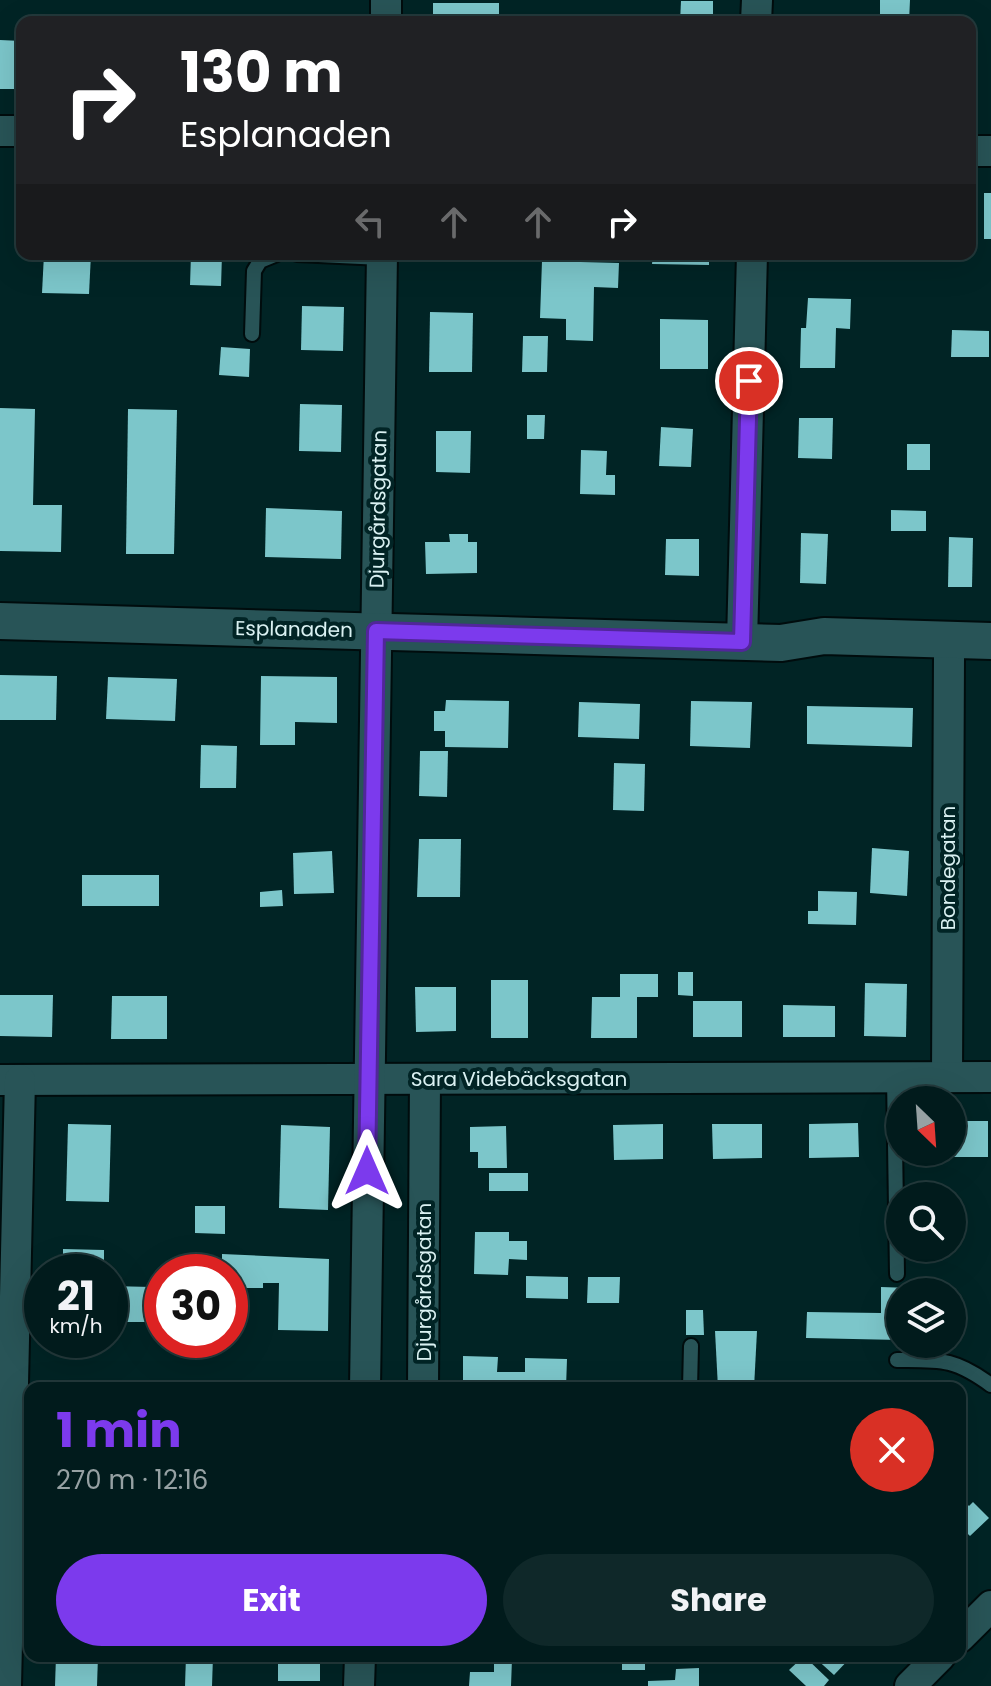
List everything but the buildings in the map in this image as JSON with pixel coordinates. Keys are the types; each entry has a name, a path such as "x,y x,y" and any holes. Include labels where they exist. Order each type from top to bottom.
{"street":[{"name":"Djurgårdsgatan","path":"365,1382 382,260"},
{"path":"742,642 752,260"},
{"name":"Esplanaden","path":"0,621 781,643 824,636 991,641"},
{"name":"Esplanaden","path":"781,643 824,655 991,660"},
{"name":"Bondegatan","path":"947,1077 949,658"},
{"name":"Sara Videbäcksgatan","path":"10,1080 991,1077"},
{"path":"6,1686 10,1080"},
{"name":"Djurgårdsgatan","path":"423,1382 425,1080"},
{"path":"966,1631 991,1606"},
{"path":"359,1686 360,1662"},
{"path":"910,1686 933,1662"}],"lane":[{"path":"252,334 254,271 262,260"},
{"path":"894,1077 897,1274"},
{"path":"690,1382 691,1346"},
{"path":"897,1360 945,1360 991,1385"}],"route":[{"path":"367,1171 376,631 742,642 749,381"}]}
